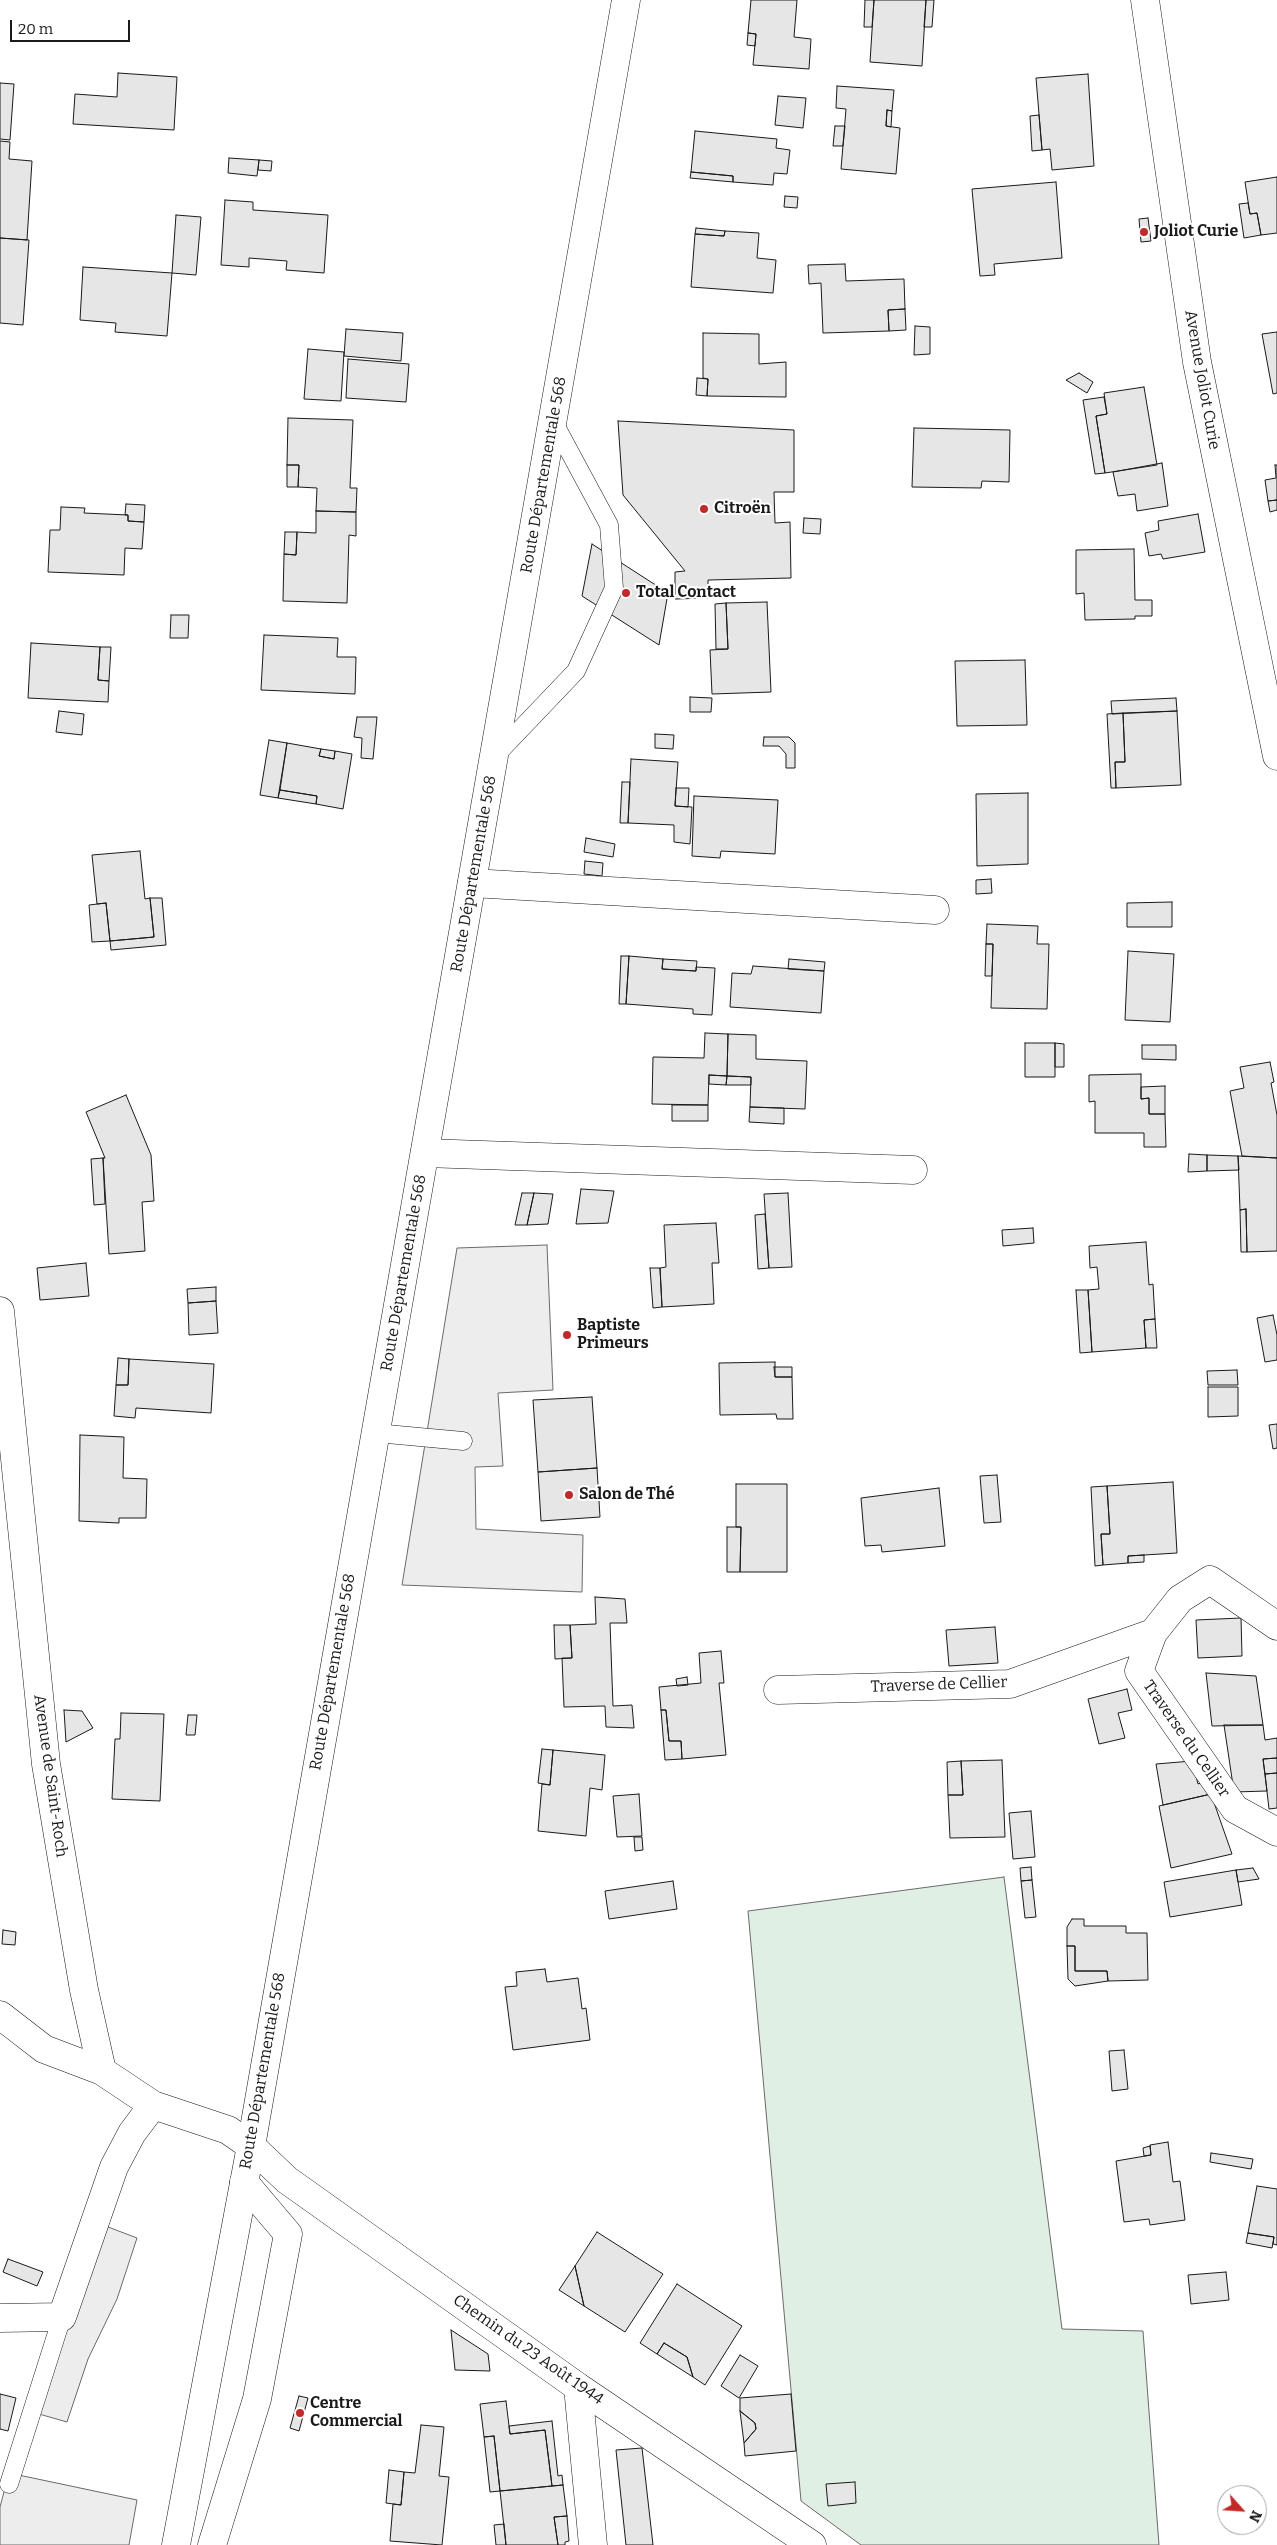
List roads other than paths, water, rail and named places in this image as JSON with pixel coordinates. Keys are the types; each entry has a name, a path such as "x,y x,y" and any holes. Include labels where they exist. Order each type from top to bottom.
{"street":[{"name":"Route Départementale 568","path":"176,2545 251,2146 626,0"},
{"name":"Avenue Joliot Curie","path":"1144,0 1197,362 1277,756"},
{"path":"472,883 935,910"},
{"path":"425,1153 913,1170"},
{"name":"Avenue de Saint-Roch","path":"0,1310 46,1764 84,1990 102,2071"},
{"name":"Traverse du Cellier","path":"1277,1626 1210,1580 1180,1599 1153,1633 1139,1671 1235,1809 1277,1832"},
{"name":"Traverse de Cellier","path":"778,1690 1010,1684 1153,1633"},
{"path":"0,2015 44,2049 102,2071 152,2105 228,2130 251,2146"},
{"path":"0,2318 62,2317 114,2167 132,2133 152,2105"},
{"name":"Chemin du 23 Août 1944","path":"251,2146 287,2180 578,2387 812,2545"},
{"path":"212,2545 257,2399 288,2234 244,2182"},
{"path":"578,2387 593,2545"}],"lane":[{"path":"494,758 576,671 614,588 609,525 553,421"},
{"path":"376,1432 463,1441"},
{"path":"9,2484 62,2317"}],"place":[{"name":"Joliot Curie","path":"1144,232"},
{"name":"Citroën","path":"704,509"},
{"name":"Total Contact","path":"626,593"},
{"name":"Baptiste Primeurs","path":"567,1335"},
{"name":"Salon de Thé","path":"569,1495"},
{"name":"Centre Commercial","path":"300,2413"}]}
